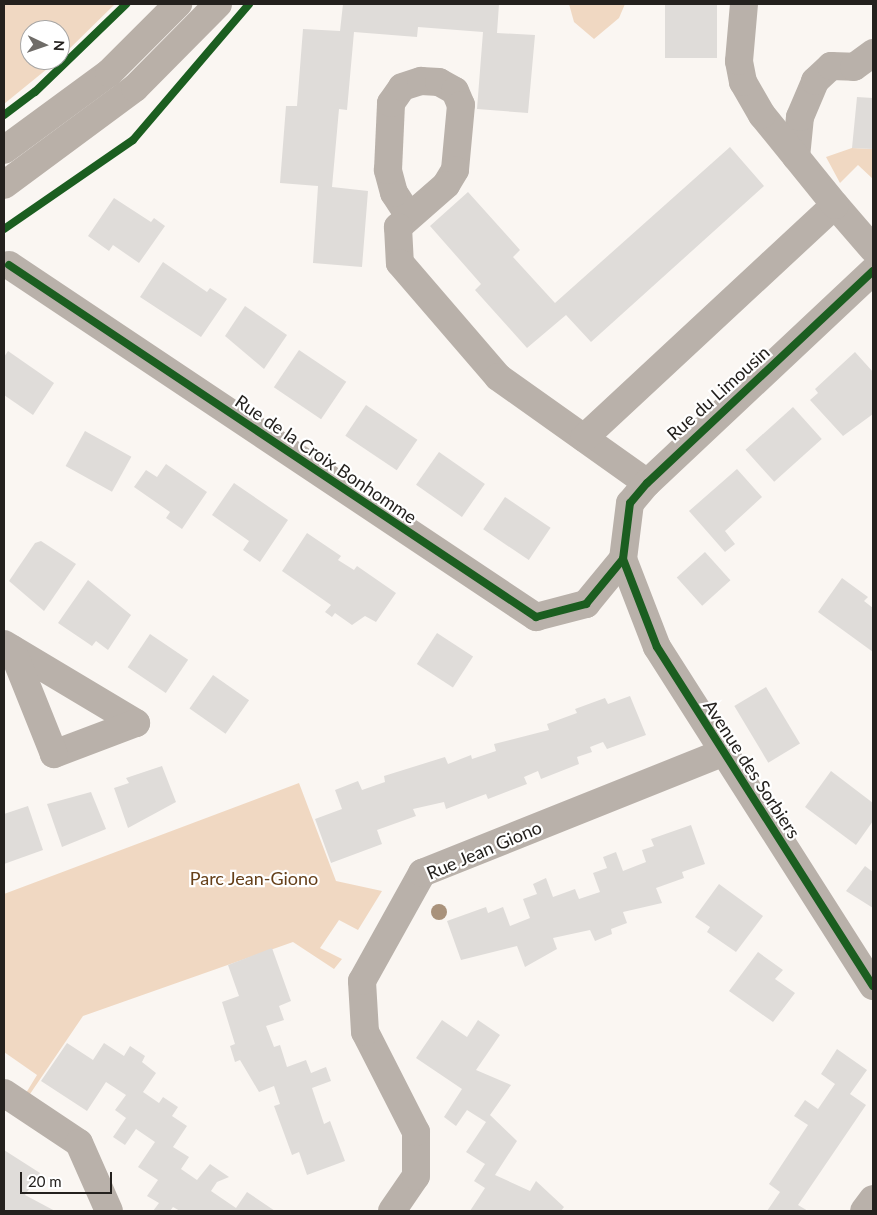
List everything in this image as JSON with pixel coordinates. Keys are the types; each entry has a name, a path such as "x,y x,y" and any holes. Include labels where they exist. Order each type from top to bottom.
{"main road":[{"path":"4,150 110,74 178,4"},
{"path":"4,185 135,88 218,4"}],"street":[{"path":"744,4 739,61 743,82 762,115 873,249"},
{"path":"796,157 800,117 815,81 831,66 854,67 873,53"},
{"path":"584,438 835,205"},
{"path":"409,216 398,227 400,264 498,377 647,483"},
{"name":"Rue de la Croix Bonhomme","path":"9,265 536,618 586,604 623,559"},
{"name":"Rue du Limousin","path":"623,559 630,503 647,483 873,271"},
{"name":"Avenue des Sorbiers","path":"623,559 656,647 873,986"},
{"path":"8,646 120,713 136,723 54,754 8,646"},
{"name":"Rue Jean Giono","path":"392,1211 416,1176 416,1132 365,1032 362,981 422,873 724,752"},
{"path":"4,1093 78,1143 109,1211"},
{"path":"864,1211 873,1199"}],"green space":[{"path":"4,4 115,4 70,48 70,20 20,20 20,70 46,70 4,104"},
{"path":"569,4 625,4 619,18 594,39 574,22"},
{"path":"852,148 873,149 873,179 858,165 840,183 826,157"},
{"name":"Parc Jean-Giono","path":"299,783 336,881 382,891 358,930 339,920 320,948 342,959 334,969 293,942 83,1016 30,1094 26,1093 37,1075 4,1052 4,894"}],"building":[{"path":"343,4 499,4 497,33 535,35 528,113 477,109 483,32 418,27 417,37 354,32 347,110 339,109 332,187 368,191 362,267 313,263 318,186 280,183 286,106 297,106 303,29 340,31"},
{"path":"665,4 717,4 717,58 665,58"},
{"path":"857,97 873,98 873,149 852,148"},
{"path":"730,147 764,186 591,342 566,315 527,348 475,290 481,284 430,226 468,192 520,250 513,257 555,303"},
{"path":"114,198 151,222 154,218 165,226 139,263 113,245 109,251 88,236"},
{"path":"163,262 207,292 210,288 227,299 201,337 140,297"},
{"path":"245,306 287,335 264,369 225,336"},
{"path":"299,350 346,382 321,419 274,387"},
{"path":"8,351 54,383 33,415 4,395 4,357"},
{"path":"855,352 873,372 873,414 843,436 810,400 818,393 815,389"},
{"path":"366,405 417,440 397,470 345,436"},
{"path":"793,407 822,439 774,482 745,450"},
{"path":"85,431 131,457 112,492 66,466"},
{"path":"439,452 485,484 462,517 416,485"},
{"path":"166,464 207,492 182,529 166,518 170,512 134,487 146,470 157,477"},
{"path":"737,469 762,497 725,531 735,544 725,552 689,511"},
{"path":"234,483 288,520 260,562 243,550 249,541 212,515"},
{"path":"505,497 551,528 529,560 483,529"},
{"path":"307,533 341,556 338,560 354,570 357,566 396,593 376,622 365,616 352,625 335,613 332,617 325,612 331,605 282,571"},
{"path":"41,541 76,564 44,611 9,581 35,543"},
{"path":"705,552 730,580 702,606 677,577"},
{"path":"842,578 868,597 864,601 873,608 873,652 818,612"},
{"path":"88,580 131,615 108,650 96,641 92,646 58,623"},
{"path":"437,633 473,656 453,687 417,664"},
{"path":"150,634 188,660 166,693 128,667"},
{"path":"213,675 249,700 226,734 189,709"},
{"path":"766,687 800,744 768,763 734,706"},
{"path":"630,696 646,735 607,749 603,742 590,747 592,752 577,757 579,764 541,779 538,771 524,777 527,784 488,799 486,794 446,809 444,802 413,809 416,816 377,830 382,844 331,863 315,819 342,809 335,790 358,781 362,790 385,782 384,776 445,757 448,764 471,755 472,759 496,751 494,744 549,730 547,724 577,713 575,709 605,698 608,704"},
{"path":"162,766 176,802 128,828 114,788 129,783 126,778"},
{"path":"831,771 873,803 873,821 856,845 805,807"},
{"path":"91,792 106,829 62,847 47,804"},
{"path":"28,806 43,850 4,864 4,814"},
{"path":"691,825 705,864 682,872 684,878 656,888 662,903 623,912 627,923 611,929 612,934 595,941 590,930 553,938 557,949 525,967 517,946 461,960 447,921 486,907 488,913 503,907 510,926 530,918 523,899 537,894 533,884 546,878 553,897 575,889 579,899 600,892 593,873 607,868 603,857 616,852 623,871 646,862 642,850 654,846 651,839"},
{"path":"865,866 873,872 873,908 846,891"},
{"path":"719,884 763,916 736,952 707,932 710,927 695,917"},
{"path":"272,948 291,1001 279,1006 284,1020 266,1026 274,1047 280,1045 287,1067 306,1060 311,1073 326,1067 331,1081 312,1088 324,1124 330,1121 345,1161 307,1175 299,1152 292,1155 274,1106 280,1104 274,1086 259,1092 240,1060 235,1062 230,1046 235,1044 222,1002 239,996 228,965"},
{"path":"758,952 783,970 775,979 795,993 773,1022 729,991"},
{"path":"442,1020 467,1037 478,1020 500,1035 476,1070 511,1085 490,1115 517,1141 495,1175 530,1191 536,1181 564,1207 561,1211 470,1211 485,1188 474,1181 485,1164 466,1152 486,1122 467,1110 456,1126 444,1117 462,1089 416,1058"},
{"path":"67,1043 93,1060 104,1043 124,1056 130,1046 145,1056 142,1062 156,1073 143,1092 159,1103 163,1097 178,1107 172,1116 187,1126 173,1147 189,1157 181,1169 197,1180 210,1164 229,1177 217,1182 211,1191 236,1208 247,1192 275,1211 180,1211 173,1207 170,1211 153,1211 159,1203 147,1196 158,1180 138,1167 155,1142 136,1129 125,1145 113,1137 126,1118 115,1110 126,1095 106,1082 87,1111 41,1081"},
{"path":"837,1049 867,1070 850,1094 866,1105 798,1205 808,1211 767,1211 780,1192 769,1184 808,1125 794,1116 805,1100 818,1109 835,1084 821,1074"},
{"path":"4,1150 40,1173 25,1195 55,1211 4,1211"}],"cycle path":[{"path":"4,115 35,92 126,4"},
{"path":"4,229 133,140 249,4"},
{"path":"9,265 536,617 586,604 623,559"},
{"path":"873,271 647,483 630,503 623,559 657,647 873,986"}]}
